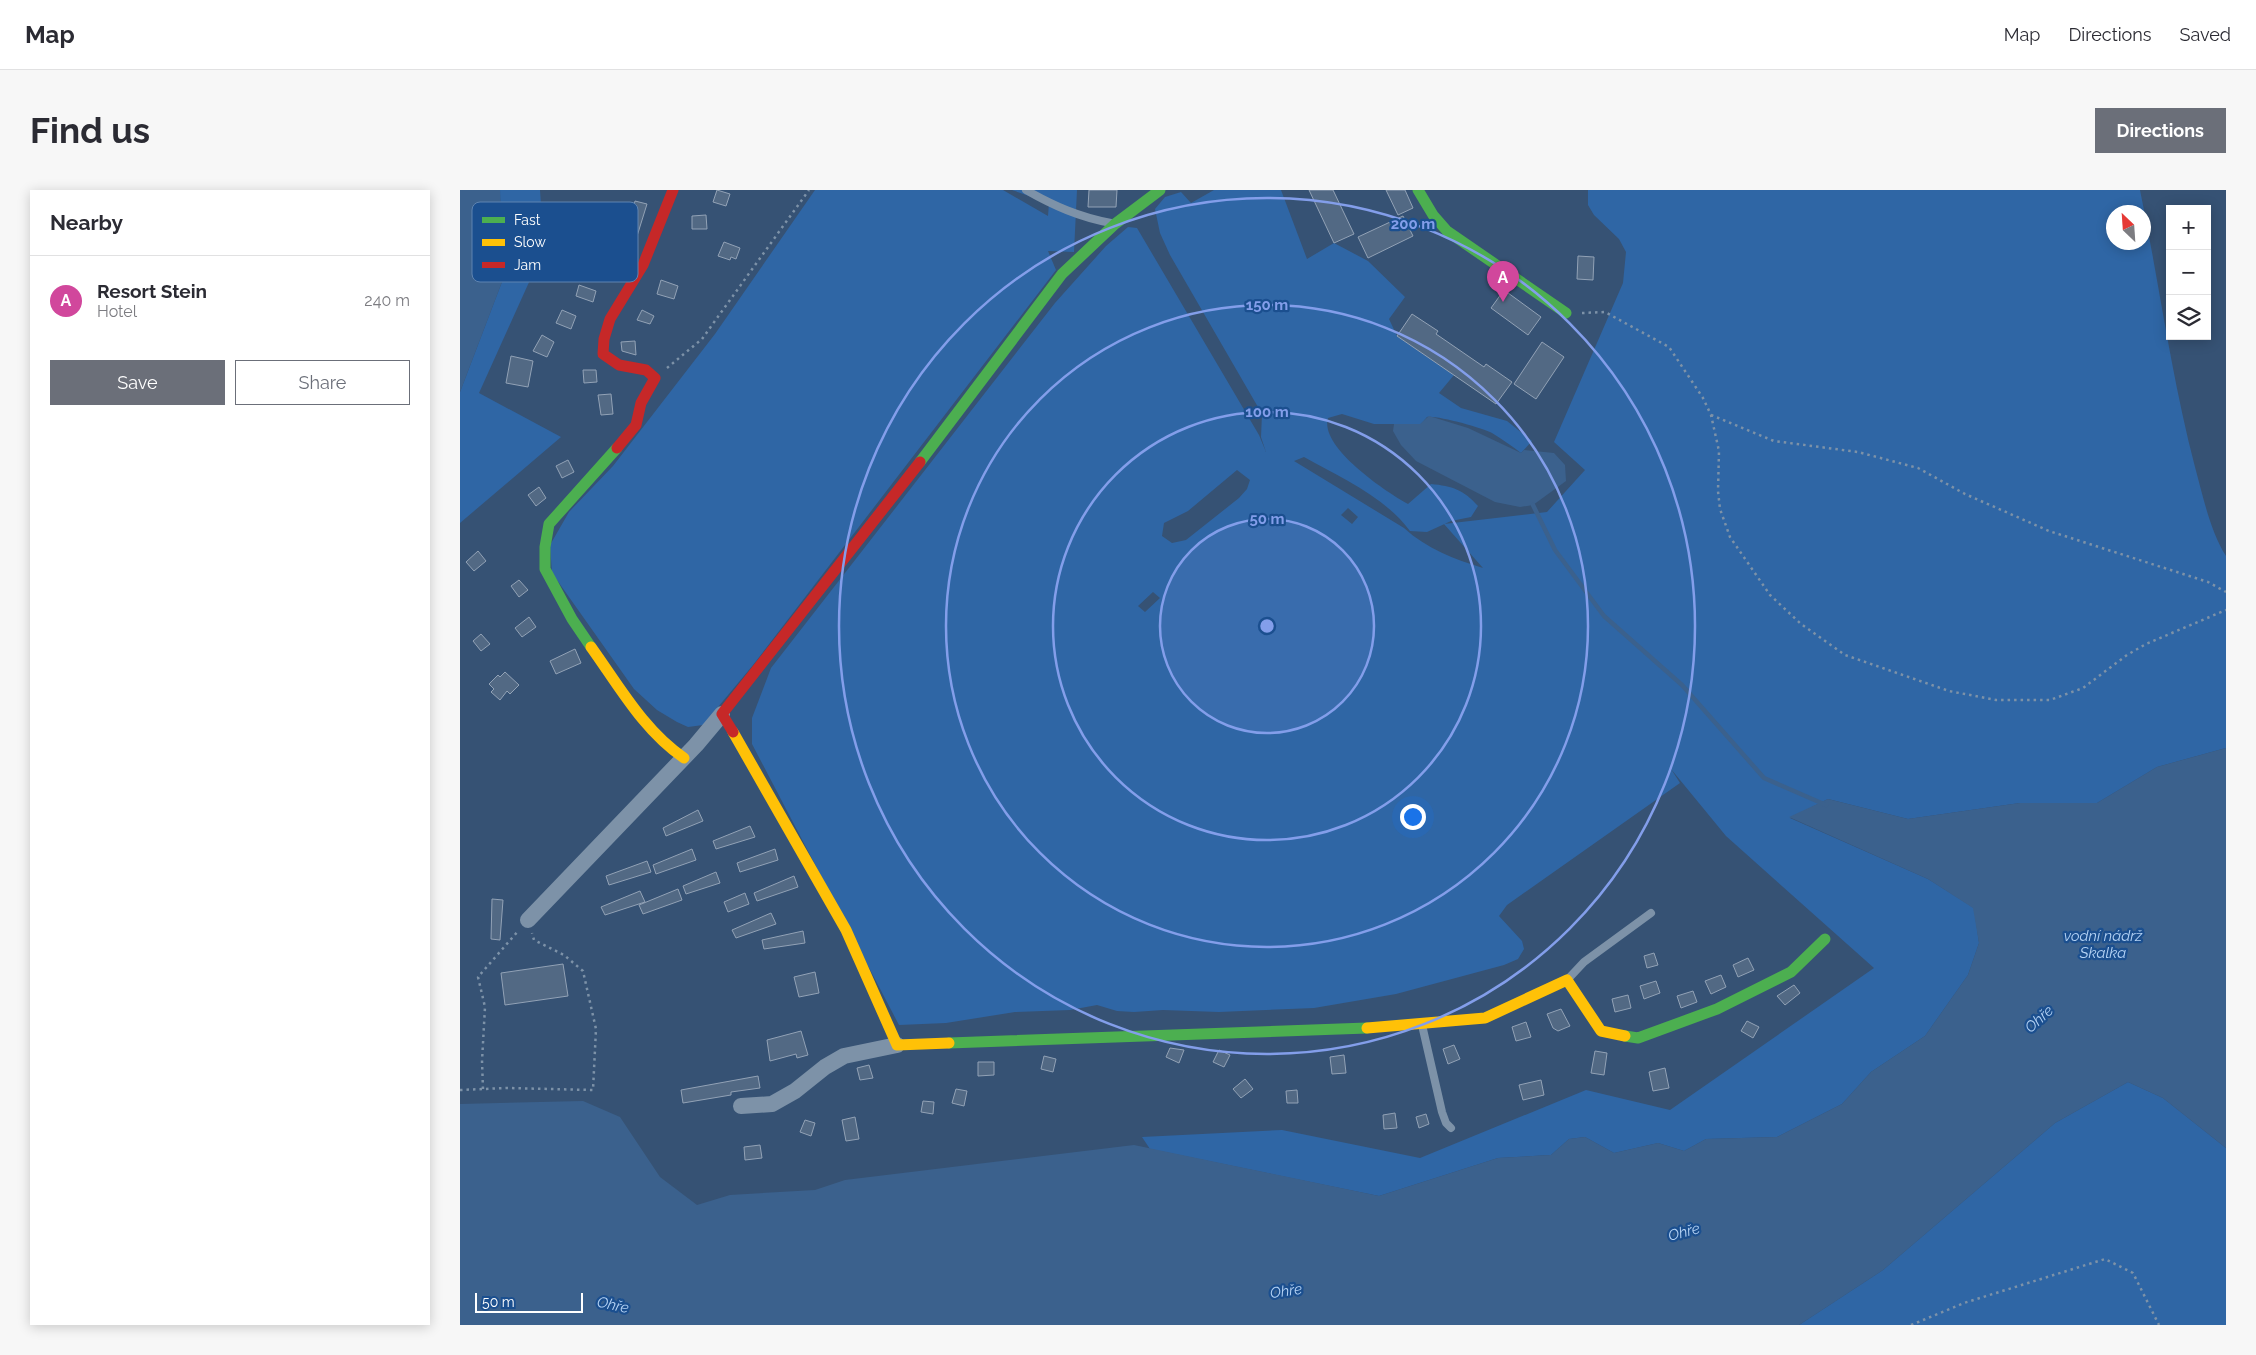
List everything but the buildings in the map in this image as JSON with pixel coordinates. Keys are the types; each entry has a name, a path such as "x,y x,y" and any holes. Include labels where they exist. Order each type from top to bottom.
{"street":[{"path":"638,275 663,221 673,190"},
{"path":"528,920 684,758 722,714 942,433 1062,274 1115,224 1160,190"},
{"path":"1418,190 1433,215 1447,231 1566,313"},
{"path":"634,282 609,318 603,334 603,354 619,366 646,370 655,378 642,403 636,425 588,483 549,524 544,547 545,569 572,619 639,714 665,745 684,758"},
{"path":"722,714 846,930 897,1045"},
{"path":"741,1106 772,1104 795,1091 824,1067 844,1056 897,1045 1360,1028 1485,1018 1567,980 1601,1031 1638,1038 1717,1009 1791,972 1826,939"}],"lane":[{"path":"1026,190 1058,208 1084,218 1115,224"},
{"path":"1567,980 1584,962 1651,913"},
{"path":"1422,1023 1442,1112 1446,1123 1452,1128"}],"path":[{"path":"655,378 702,339 809,190"},
{"path":"1566,313 1605,312 1669,347 1703,398 1711,415 1719,451 1718,491 1720,509 1730,537 1770,595 1801,624 1845,655 1949,691 1996,700 2050,700 2084,688 2127,655 2146,644 2226,610"},
{"path":"1711,415 1774,441 1858,452 1918,468 1965,494 2049,531 2208,582 2226,592"},
{"path":"483,1089 482,1061 485,1007 478,977 528,920"},
{"path":"460,1090 594,1090 596,1029 583,971 564,955 534,940 528,920"},
{"path":"1911,1325 1964,1303 2105,1259 2133,1273 2159,1325"}],"shaded area":[{"path":"500,190 540,190 541,202 500,202"},
{"path":"815,190 1003,190 1048,216 1049,203 1012,190 1077,190 1074,252 1048,251 1056,270 753,665 703,725 688,727 657,710 634,689 552,573 550,545 569,512 613,466 715,334"},
{"path":"1214,190 1281,190 1307,259 1334,243 1368,261 1405,297 1389,319 1397,336 1454,375 1439,393 1461,408 1507,421 1532,441 1521,453 1492,433 1440,418 1427,417 1421,424 1374,424 1342,414 1328,418 1328,430 1344,455 1385,490 1408,504 1431,484 1457,490 1468,496 1478,506 1471,517 1445,524 1547,512 1585,470 1554,442 1623,283 1626,252 1619,239 1594,215 1588,205 1588,190 2140,190 2143,205 2106,205 2106,250 2151,250 2151,247 2166,330 2166,340 2168,340 2195,467 2216,536 2226,556 2226,748 2157,767 2097,803 2020,803 1908,819 1828,799 1790,818 1928,879 1974,908 1979,943 1968,975 1925,1036 1871,1072 1842,1104 1777,1137 1706,1139 1684,1151 1658,1143 1614,1153 1585,1137 1569,1139 1551,1155 1498,1158 1379,1196 1150,1149 1142,1137 1282,1130 1420,1158 1586,1090 1670,1110 1874,968 1726,836 1671,769 1680,783 1507,905 1499,916 1522,941 1524,949 1518,959 1504,965 1396,994 1314,1008 1219,1012 1163,1010 1134,1012 1117,1011 1097,1005 1070,1010 1015,1012 946,1023 899,1025 752,744 752,718 771,668 1055,303 1106,246 1128,227 1137,228 1259,435 1266,452 1261,437 1262,414 1170,255 1160,233 1155,209 1165,197 1181,192 1191,203","holes":["1304,457 1347,480 1388,508 1410,531 1427,532 1444,524 1483,568 1431,548 1404,528 1294,461","1237,470 1250,480 1247,489 1239,498 1186,540 1172,543 1162,536 1164,523 1188,511","1348,508 1358,517 1352,524 1341,515","1153,592 1160,598 1145,612 1138,606"]},
{"path":"502,282 529,282 479,393 561,437 460,523 460,392"},
{"path":"2128,1082 2163,1098 2226,1148 2226,1325 1799,1325 1883,1270 2055,1123"}],"water":[{"path":"460,190 500,190 500,202 472,202 472,282 502,282 460,392"},
{"path":"1429,416 1468,428 1521,453 1524,450 1554,453 1565,465 1566,481 1533,505 1520,507 1495,502 1416,461 1401,445 1393,431 1394,424 1420,424"},
{"name":"vodní nádrž Skalka","path":"2226,748 2226,1148 2163,1098 2128,1082 2055,1123 1883,1270 1799,1325 460,1325 460,1104 583,1101 620,1117 660,1177 697,1205 730,1195 815,1190 845,1180 1134,1145 1379,1196 1498,1158 1551,1155 1569,1139 1585,1137 1614,1153 1658,1143 1684,1151 1706,1139 1777,1137 1842,1104 1871,1072 1925,1036 1968,975 1979,943 1973,908 1928,879 1789,817 1828,799 1908,819 2020,803 2097,803 2157,767"}],"waterway":[{"path":"1533,505 1555,550 1604,616 1682,685 1764,778 1826,805"}],"traffic: fast":[{"path":"920,462 1062,274 1115,224 1160,190"},
{"path":"1418,190 1433,215 1447,231 1566,313"},
{"path":"591,647 572,619 545,569 545,547 549,524 617,448"},
{"path":"1625,1036 1638,1038 1717,1009 1791,972 1825,939"},
{"path":"949,1043 1367,1028"}],"traffic: slow":[{"path":"591,647 644,721 684,758"},
{"path":"733,732 846,930 897,1045 949,1043"},
{"path":"1367,1028 1485,1018 1567,980 1601,1031 1625,1036"}],"traffic: jam":[{"path":"638,273 673,190"},
{"path":"617,448 636,425 641,403 655,378 646,370 619,365 603,354 604,339 610,319 633,282"},
{"path":"733,732 722,714 920,462"}],"place":[{"name":"Resort Stein","path":"1503,302"}],"water label":[{"name":"Ohře","path":"2039,1019"},
{"name":"Ohře","path":"1684,1232"},
{"name":"Ohře","path":"1286,1291"},
{"name":"Ohře","path":"613,1305"}]}
